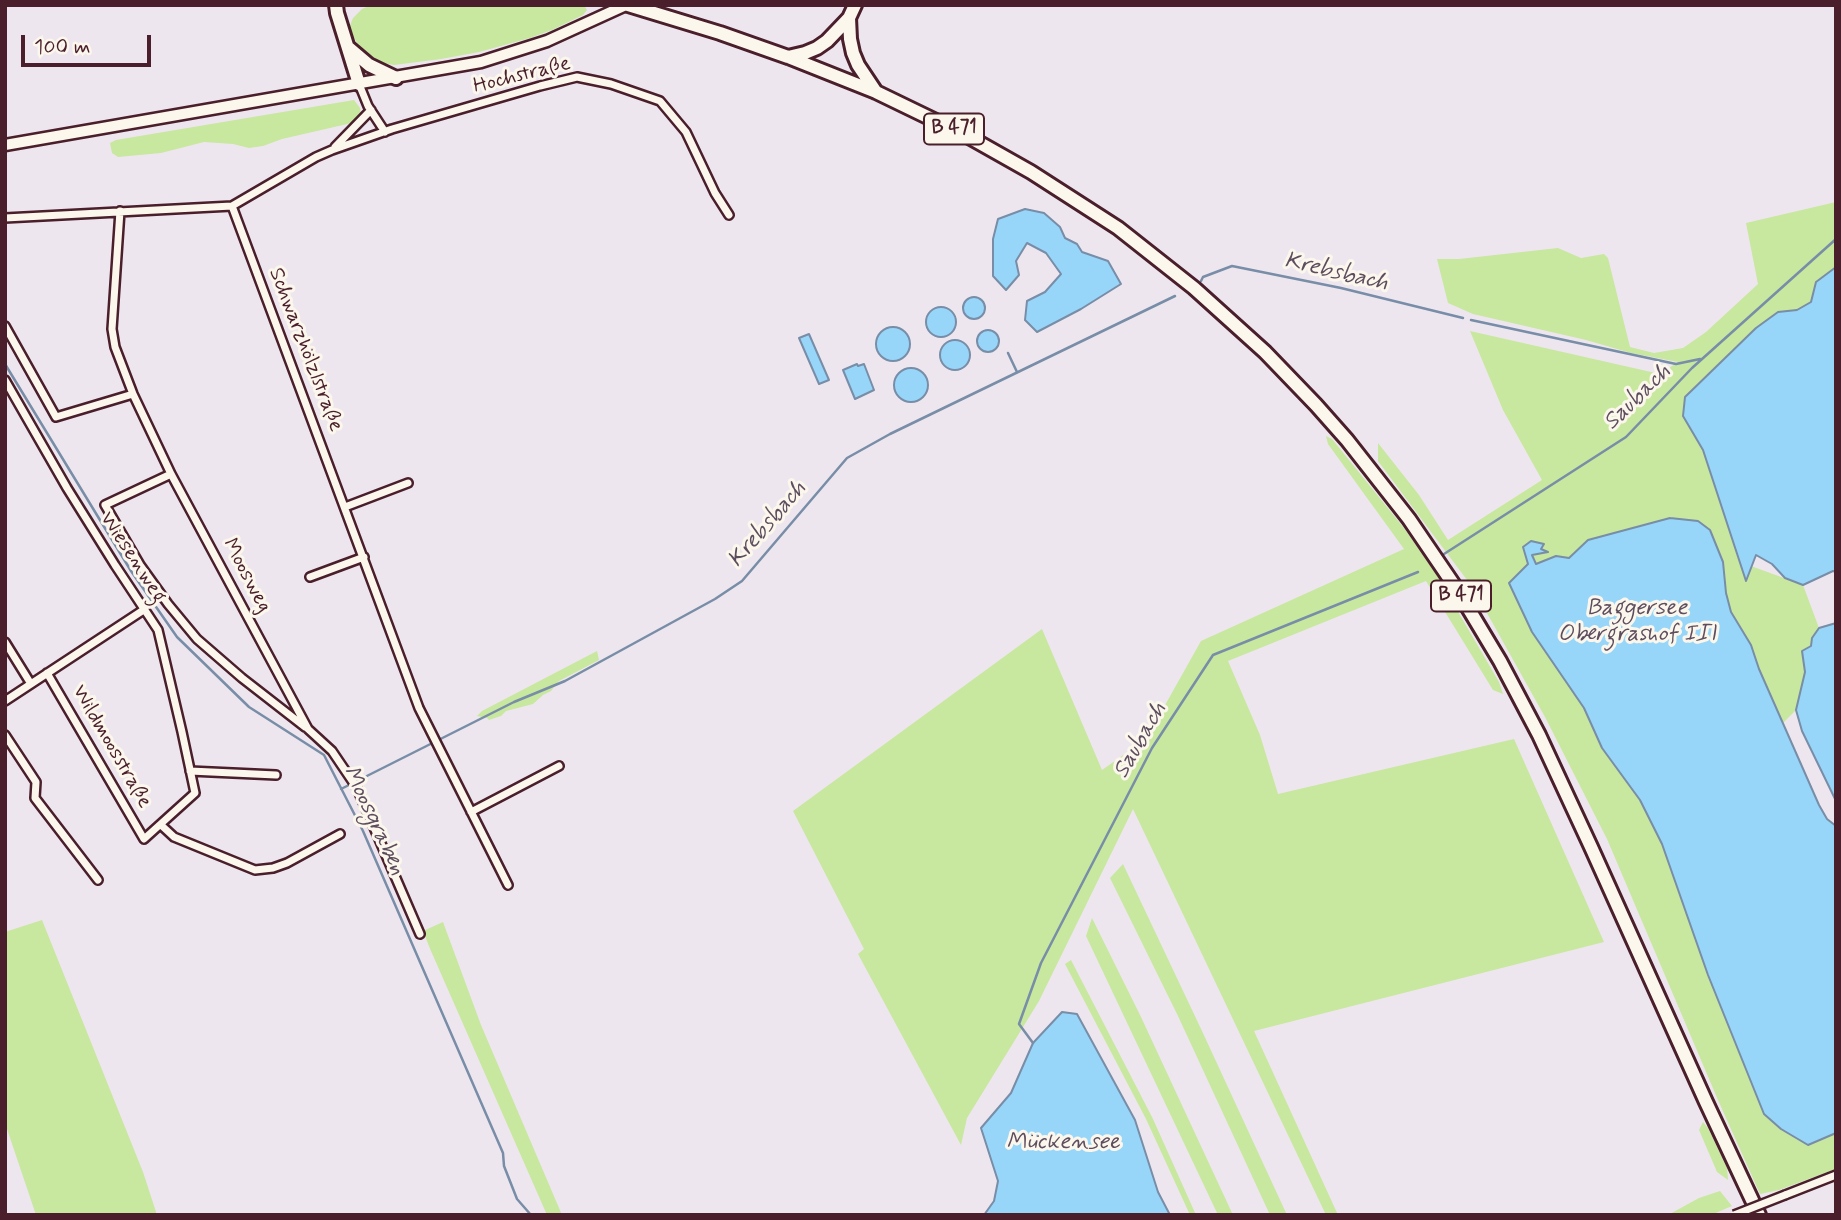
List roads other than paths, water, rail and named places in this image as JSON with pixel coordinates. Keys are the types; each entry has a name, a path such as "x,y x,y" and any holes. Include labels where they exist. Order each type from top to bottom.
{"highway":[{"path":"337,5 337,13 359,83"},
{"name":"B 471","path":"627,5 720,33 876,92 969,137 1031,172 1097,214 1154,255 1265,352 1316,405 1409,519 1458,591 1500,661 1539,735 1759,1215"},
{"path":"788,57 817,48 837,32 849,18 855,5"},
{"path":"849,18 853,53 876,92"},
{"path":"348,47 369,65 396,78"}],"main road":[{"path":"5,145 481,62 547,41 627,5"}],"street":[{"name":"Hochstraße","path":"5,218 232,206 332,150 385,132 577,77 611,84 660,101 686,132 729,215"},
{"path":"359,83 385,132"},
{"path":"332,150 371,110"},
{"name":"Schwarzhölzlstraße","path":"232,206 419,708 508,885"},
{"name":"Moosweg","path":"120,211 112,329 115,347 132,394 171,474 308,729 332,751 354,782 420,934"},
{"path":"5,326 56,417 132,394"},
{"name":"Wiesenweg","path":"5,380 67,488 158,630 195,793 144,839"},
{"path":"171,474 105,505 140,565 197,639 308,729"},
{"path":"345,507 408,483"},
{"path":"310,577 363,557"},
{"path":"5,701 145,609"},
{"path":"5,642 32,684"},
{"name":"Wildmoosstraße","path":"47,673 144,839"},
{"path":"284,711 294,702"},
{"path":"5,735 36,782 35,798 97,880"},
{"path":"471,812 559,765"},
{"path":"190,771 276,775"},
{"path":"161,825 174,837 255,870 288,863 340,834"},
{"path":"1734,1215 1836,1175"}],"water":[{"path":"1025,209 1044,213 1060,227 1065,238 1077,244 1082,252 1108,261 1121,284 1037,332 1025,320 1027,301 1045,292 1061,274 1046,253 1027,243 1016,261 1019,275 1006,290 993,276 993,239 998,219"},
{"path":"1836,267 1836,572 1803,585 1785,578 1772,564 1756,555 1746,581 1703,450 1683,416 1685,397 1756,328 1778,312 1797,310 1811,302 1816,282"},
{"path":"974,297 982,300 985,308 982,316 974,319 966,316 963,308 966,300"},
{"path":"941,307 947,308 955,316 955,328 947,336 941,337 935,336 927,328 926,322 927,316 935,308"},
{"path":"893,327 905,332 910,344 905,356 893,361 881,356 876,344 881,332"},
{"path":"988,330 998,337 999,341 992,351 988,352 978,345 977,341 984,331"},
{"path":"809,334 829,380 819,384 799,338"},
{"path":"955,340 966,344 970,355 966,366 955,370 944,366 940,355 944,344"},
{"path":"864,364 874,390 855,399 843,370"},
{"path":"911,368 923,373 928,385 923,397 911,402 899,397 894,385 899,373"},
{"name":"Baggersee Obergrashof III","path":"1670,518 1698,521 1710,530 1723,562 1731,612 1751,645 1819,805 1827,819 1836,826 1836,1133 1808,1145 1781,1129 1764,1114 1708,975 1662,844 1640,800 1602,748 1584,708 1532,632 1509,583 1528,564 1523,547 1531,541 1544,544 1541,549 1548,552 1532,555 1536,564 1556,556 1569,558 1588,540"},
{"path":"1836,623 1836,801 1802,731 1796,710 1805,672 1802,651 1811,646 1812,638 1819,628"},
{"name":"Mückensee","path":"1062,1012 1077,1014 1135,1120 1158,1192 1170,1215 984,1215 994,1201 998,1181 981,1128 1011,1093 1033,1043"}],"waterway":[{"name":"Saubach","path":"1444,554 1626,437 1692,368 1836,239"},
{"name":"Krebsbach","path":"1201,281 1203,277 1232,266 1341,288 1463,318"},
{"name":"Krebsbach","path":"341,789 514,702 565,681 715,599 742,581 847,458 890,434 1175,296"},
{"name":"Krebsbach","path":"1471,320 1676,364 1700,359"},
{"path":"1008,353 1017,372"},
{"name":"Moosgraben","path":"5,364 131,571 177,637 249,707 324,755 363,831 503,1153 504,1166 517,1199 531,1215"},
{"name":"Saubach","path":"1033,1043 1019,1024 1041,963 1152,748 1213,655 1418,572"}]}
